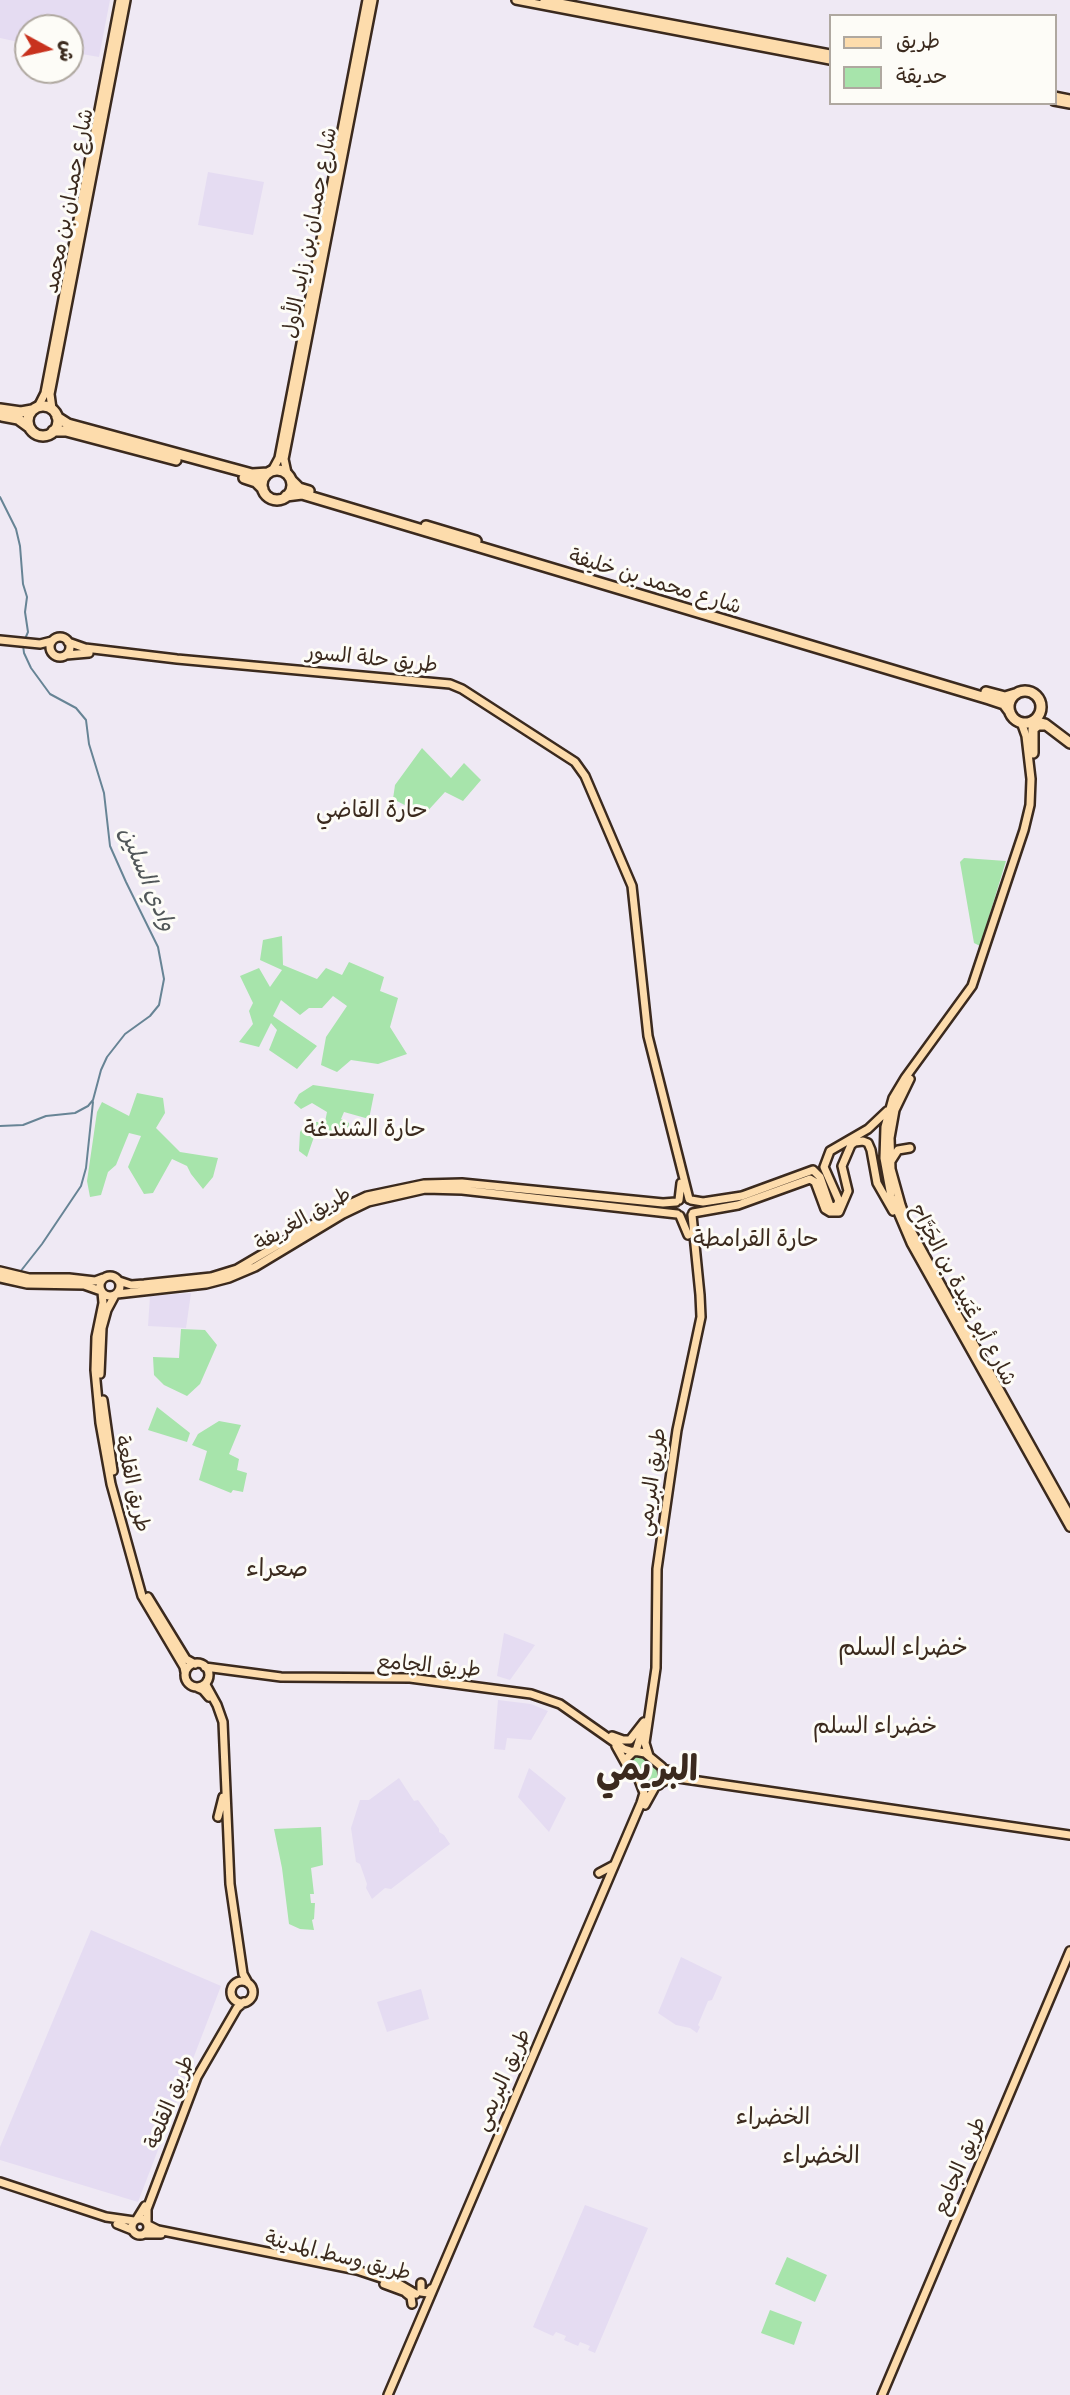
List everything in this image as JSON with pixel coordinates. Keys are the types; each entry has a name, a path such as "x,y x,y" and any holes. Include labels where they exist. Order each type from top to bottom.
{"highway":[{"path":"0,409 21,412 47,407 68,424 252,474 281,470 289,477 291,487 286,496 274,499 256,482 242,477 66,430 53,431"},
{"path":"29,427 28,418 35,408"},
{"path":"0,415 18,419 38,435 48,435 57,423 54,413"},
{"path":"263,489 263,480 270,472"},
{"name":"شارع محمد بن خليفة","path":"289,477 303,489 1001,696 1015,694"},
{"name":"شارع محمد بن خليفة","path":"286,496 302,494 989,699 1004,704 1010,712"},
{"path":"1070,736 1049,721 1041,708 1039,698 1031,691 1015,694 1010,702 1010,712 1014,718 1021,722 1033,721 1047,726 1070,743"},
{"path":"1033,721 1039,716 1041,708"},
{"path":"1032,753 1033,729 1038,725 1047,726"}],"main road":[{"name":"شارع حمدان بن محمد","path":"35,408 44,397 120,0"},
{"name":"شارع حمدان بن محمد","path":"54,413 50,394 126,0"},
{"name":"شارع حمدان بن زايد الأول","path":"270,472 279,458 368,0"},
{"name":"شارع حمدان بن زايد الأول","path":"289,477 284,458 373,0"},
{"path":"516,0 828,60"},
{"path":"544,0 828,54"},
{"path":"646,10 653,20"},
{"path":"743,27 747,38"},
{"path":"0,643 40,644 60,637 68,642 70,648 66,655 57,657 52,653 23,645"},
{"path":"52,641 52,653"},
{"name":"طريق حلة السور","path":"68,642 85,648 164,657 450,684 462,689 575,762 585,776 632,886 648,1036 690,1199"},
{"name":"طريق حلة السور","path":"66,655 84,652 449,689 576,770 583,779 629,888 644,1038 681,1181 678,1201"},
{"name":"شارع أبو عُبَيدة بن الجَرَّاح","path":"1033,721 1030,729 1036,786 1032,818 984,969 967,1003 905,1086 886,1143 908,1225 1070,1516"},
{"name":"شارع أبو عُبَيدة بن الجَرَّاح","path":"1021,722 1030,762 1030,805 1024,830 979,967 966,997 920,1057 893,1098 886,1143 886,1173 904,1229 1070,1527"},
{"path":"862,1138 832,1149 825,1162 824,1167 839,1201 836,1207 830,1206 820,1177 809,1170 787,1183 738,1205 687,1217 678,1215 678,1201 690,1199 703,1202 736,1197 787,1183 812,1180 825,1209 839,1212 848,1191 842,1166 851,1145 862,1138 886,1111 893,1098"},
{"path":"872,1126 886,1143"},
{"path":"862,1138 870,1147 877,1183 904,1229"},
{"path":"891,1169 895,1152 910,1147"},
{"name":"طريق الغريفة","path":"119,1281 131,1285 211,1277 245,1265 339,1209 367,1196 424,1184 454,1183 663,1203 678,1201"},
{"name":"طريق الغريفة","path":"116,1294 217,1282 255,1267 368,1202 425,1189 462,1190 678,1215"},
{"path":"690,1199 695,1206 692,1214"},
{"name":"طريق البريمي","path":"649,1756 645,1743 656,1668 657,1569 677,1430 701,1317 692,1214"},
{"name":"طريق البريمي","path":"635,1751 644,1722 651,1682 652,1587 674,1424 697,1314 697,1295 688,1234 678,1215"},
{"path":"284,1250 304,1234 302,1230"},
{"path":"0,1271 29,1278 95,1281 103,1278 112,1276 119,1281 120,1288 116,1294 106,1296 100,1286 103,1278"},
{"path":"0,1278 27,1284 84,1285 102,1291"},
{"path":"84,1285 95,1291 100,1298 96,1337"},
{"name":"طريق القلعة","path":"102,1291 95,1370 100,1423 111,1484 142,1596 185,1672"},
{"name":"طريق القلعة","path":"116,1294 109,1303 103,1322 100,1370 115,1479 146,1594 187,1659 195,1664"},
{"path":"195,1664 205,1667 206,1685 218,1705 223,1722 227,1811 242,1967 244,1978 253,1993 249,2000 244,2002 234,1998 232,1988 240,1975 223,1857 223,1797 217,1713 205,1692 187,1682 185,1672 195,1664"},
{"name":"طريق الجامع","path":"205,1667 281,1677 398,1677 531,1694 560,1703 624,1749 635,1751"},
{"name":"طريق الجامع","path":"207,1679 217,1674 304,1681 392,1680 494,1695 531,1697 559,1706 610,1741 622,1753 626,1764"},
{"path":"196,1687 207,1679"},
{"path":"607,1735 628,1741 644,1722"},
{"path":"635,1751 649,1756 663,1769 674,1773 1070,1833 678,1778 648,1787 628,1770 626,1759 635,1751"},
{"path":"658,1785 665,1773 663,1769"},
{"name":"طريق البريمي","path":"388,2395 615,1865 643,1796 639,1780"},
{"name":"طريق البريمي","path":"394,2395 499,2141 569,1986 646,1802 658,1785"},
{"path":"227,1811 231,1792"},
{"path":"218,1817 223,1797"},
{"path":"599,1873 615,1865"},
{"path":"242,1967 246,1943"},
{"name":"طريق الجامع","path":"885,2395 1070,1951"},
{"name":"طريق الجامع","path":"885,2395 1070,1962"},
{"path":"237,1983 248,1983"},
{"name":"طريق القلعة","path":"136,2220 144,2209 193,2077 232,2009 234,1998"},
{"name":"طريق القلعة","path":"148,2224 147,2209 197,2077 237,2008 244,2002"},
{"path":"0,2184 106,2217 142,2219 148,2224 146,2234 139,2236 123,2225 0,2184"},
{"path":"132,2230 136,2220"},
{"name":"طريق وسط المدينة","path":"146,2234 156,2233 351,2272 406,2293 416,2294 399,2284 354,2269 158,2230 148,2224"},
{"path":"421,2283 420,2290 428,2293 454,2241"},
{"path":"406,2293 411,2297 412,2304"}],"shaded area":[{"path":"0,0 110,0 99,57 84,54 84,14 14,14 14,41 0,38"},
{"path":"208,172 264,182 253,235 198,225"},
{"path":"191,1293 186,1328 148,1326 150,1296"},
{"path":"504,1633 535,1645 510,1680 497,1676"},
{"path":"498,1700 531,1704 548,1711 531,1740 507,1738 505,1750 494,1749"},
{"path":"529,1768 566,1798 549,1832 518,1797"},
{"path":"399,1778 414,1801 418,1800 450,1844 391,1889 385,1888 372,1899 366,1888 360,1864 356,1862 351,1828 360,1800 369,1800"},
{"path":"91,1930 221,1986 138,2202 0,2160 0,2147"},
{"path":"681,1957 722,1977 712,2000 708,2001 697,2033 690,2028 676,2025 658,2013"},
{"path":"421,1989 429,2019 387,2032 377,2002"},
{"path":"585,2205 648,2228 595,2353 588,2350 590,2346 580,2342 578,2346 564,2340 566,2336 556,2332 553,2336 533,2327"}],"green space":[{"path":"422,748 451,778 464,763 481,780 463,801 445,792 424,815 393,799 395,785"},
{"path":"964,858 1006,861 980,946 974,943 960,862"},
{"path":"282,936 283,965 317,979 326,968 342,975 349,962 384,977 380,991 398,998 390,1027 407,1054 378,1064 351,1060 337,1072 321,1065 326,1037 347,1006 333,996 322,1008 309,1008 300,1015 281,1000 273,1016 317,1046 297,1069 269,1050 277,1030 271,1023 259,1047 239,1042 253,1024 249,1011 253,1003 240,976 259,968 270,987 282,970 260,960 263,940"},
{"path":"313,1085 374,1094 369,1119 344,1112 341,1119 349,1123 348,1135 315,1134 307,1157 299,1151 300,1132 307,1122 325,1122 327,1112 312,1103 301,1109 294,1103 299,1094"},
{"path":"137,1093 163,1098 165,1113 156,1128 180,1152 218,1158 213,1177 203,1189 187,1166 172,1159 153,1193 144,1194 128,1167 141,1136 129,1133 116,1165 108,1172 101,1195 90,1197 87,1181 97,1112 102,1102 129,1116"},
{"path":"181,1329 205,1330 217,1345 200,1384 187,1396 164,1385 154,1375 153,1357 179,1358"},
{"path":"157,1407 190,1433 187,1442 148,1430"},
{"path":"219,1421 241,1425 229,1454 239,1459 237,1470 247,1473 243,1492 233,1490 231,1493 199,1480 207,1451 192,1445 198,1434"},
{"path":"641,1753 660,1768 662,1777 657,1783 649,1784 632,1771 628,1760 630,1756"},
{"path":"321,1827 323,1865 311,1868 314,1894 310,1894 311,1903 315,1903 312,1920 314,1930 300,1929 289,1924 274,1829"},
{"path":"787,2257 827,2275 815,2302 775,2284"},
{"path":"770,2310 802,2322 794,2345 761,2333"}],"waterway":[{"name":"وادي السلين","path":"0,497 16,529 20,546 23,584 27,597 25,612 28,632 25,639"},
{"name":"وادي السلين","path":"0,1126 23,1125 46,1116 75,1113 88,1106 93,1100 107,1057 125,1034 150,1016 159,1005 164,979 158,947 110,846 104,793 89,744 86,720 76,708 50,694 31,668 23,645"},
{"path":"20,1272 81,1186 86,1168 93,1102"}],"district":[{"name":"حارة القاضي","path":"372,810"},
{"name":"حارة الشندغة","path":"365,1129"},
{"name":"حارة القرامطة","path":"756,1239"},
{"name":"صعراء","path":"277,1569"},
{"name":"خضراء السلم","path":"903,1648"},
{"name":"خضراء السلم","path":"875,1726"},
{"name":"البريمي","path":"647,1770"},
{"name":"الخضراء","path":"773,2117"},
{"name":"الخضراء","path":"821,2156"}]}
